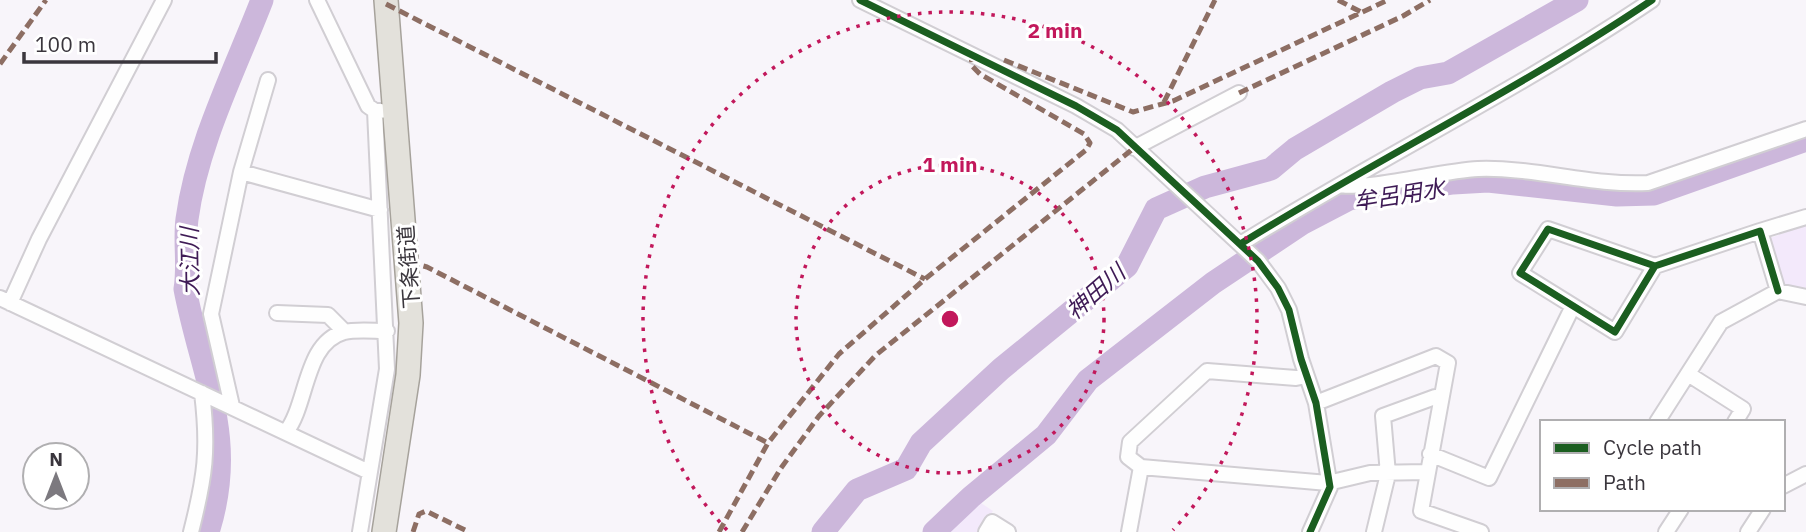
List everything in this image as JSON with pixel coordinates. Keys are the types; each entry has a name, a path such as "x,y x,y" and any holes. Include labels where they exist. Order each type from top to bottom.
{"main road":[{"name":"下条街道","path":"384,532 408,375 411,292 403,198 384,111 386,0"}],"street":[{"path":"164,0 5,300 369,472"},
{"path":"317,0 368,106 384,111 380,205 387,331 386,387 360,532"},
{"path":"860,0 1076,106 1117,130 1136,150 1229,231 1258,261 1278,288 1289,310 1316,403 1330,487 1310,532"},
{"path":"1244,245 1340,185 1540,70 1652,0"},
{"path":"232,406 211,314 241,172 268,80"},
{"path":"1136,150 1239,93"},
{"path":"1340,185 1478,169 1628,184 1648,183 1806,129"},
{"path":"241,172 380,205 403,198"},
{"path":"1655,267 1615,332 1520,273 1548,229 1655,267 1806,217"},
{"path":"1760,231 1778,291"},
{"path":"1658,420 1721,322 1778,291 1806,296"},
{"path":"1430,454 1489,478 1573,306"},
{"path":"277,313 328,316 345,332"},
{"path":"286,432 297,418 310,364 330,341 345,332 387,331"},
{"path":"1316,403 1436,356 1448,363 1421,511 1481,532"},
{"path":"1306,376 1296,378 1207,371 1130,442 1128,457 1141,467 1328,483 1370,473 1426,472"},
{"path":"1688,374 1743,409 1736,420"},
{"path":"191,532 204,483 208,439 202,393"},
{"path":"1374,532 1388,474 1383,416 1435,397 1441,399"},
{"path":"1129,532 1141,467"},
{"path":"1785,485 1806,474"},
{"path":"1666,532 1680,511"},
{"path":"1748,532 1762,511"},
{"path":"986,532 992,522 1008,532"}],"shaded area":[{"path":"1806,225 1806,290 1783,285 1770,238"},
{"path":"978,501 993,511 979,532 945,532"}],"waterway":[{"name":"大江川","path":"208,532 216,498 218,437 208,380 185,289 187,219 208,135 262,0"},
{"name":"神田川","path":"823,532 857,490 906,469 921,443 1001,369 1127,266 1156,209 1205,187 1271,169 1295,149 1392,92 1420,78 1448,73 1577,0"},
{"name":"牟呂用水","path":"934,532 971,497 1046,435 1088,380 1213,283 1303,223 1349,199 1453,183 1488,181 1617,195 1654,194 1806,140"}],"marked path":[{"path":"0,64 46,0"},
{"path":"1164,102 1215,0"},
{"path":"1338,0 1361,12"},
{"path":"1004,60 1133,112 1173,101 1388,0"},
{"path":"1239,93 1403,16 1430,0"},
{"path":"386,4 925,279"},
{"path":"719,532 768,443 839,354 925,279 1086,150 1090,143 1084,134 980,74 972,66 971,54"},
{"path":"742,532 781,468 819,416 876,355 1134,148"},
{"path":"409,262 427,267 768,443"},
{"path":"413,532 419,514 426,511 469,532"}],"cycle path":[{"path":"860,0 1076,106 1117,130 1258,261 1278,288 1289,310 1301,359 1316,403 1330,487 1310,532"},
{"path":"1242,243 1551,64 1652,0"},
{"path":"1655,266 1548,229 1520,273 1615,332 1655,266 1760,231 1778,291"}]}
